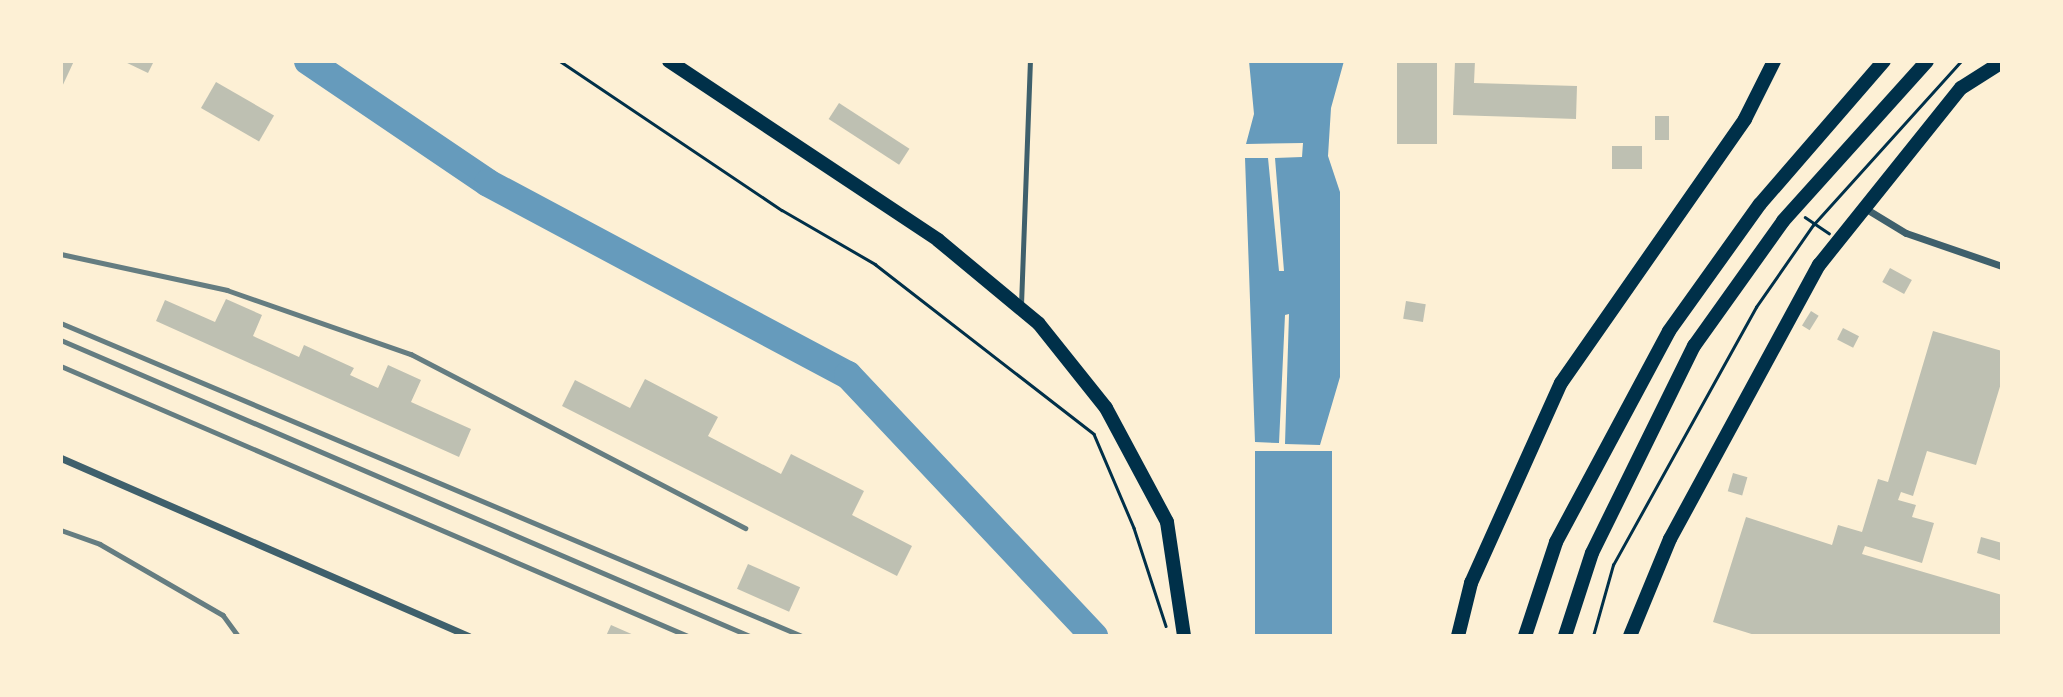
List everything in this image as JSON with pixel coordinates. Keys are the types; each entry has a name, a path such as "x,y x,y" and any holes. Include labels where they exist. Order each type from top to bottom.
{"main road":[{"path":"669,61 938,240 1039,324 1106,408 1167,523 1184,636"},
{"path":"1458,636 1471,583 1561,383 1745,119 1774,61"},
{"path":"1525,636 1556,542 1669,331 1760,204 1884,61"},
{"path":"1565,636 1592,553 1694,346 1783,221 1927,61"},
{"path":"1630,636 1671,539 1789,316 1863,207 1961,88 2002,62"}],"street":[{"path":"1863,207 1906,233 2002,266"},
{"path":"61,458 469,636"}],"lane":[{"path":"1021,310 1030,61"}],"path":[{"path":"560,61 782,210 875,264 1094,434 1134,528 1169,635"},
{"path":"1593,636 1613,565 1756,307 1813,225 1961,61"}],"water":[{"path":"1249,61 1344,61 1331,108 1328,156 1340,192 1340,377 1320,445 1285,444 1289,314 1285,315 1279,443 1255,442 1245,158 1268,158 1279,271 1284,271 1275,158 1302,157 1303,143 1246,144 1254,114"},
{"path":"1255,451 1332,451 1332,636 1255,636"}],"building":[{"path":"61,61 74,61 61,89"},
{"path":"123,61 154,61 148,73"},
{"path":"1397,61 1437,61 1437,144 1397,144"},
{"path":"1455,61 1475,61 1474,83 1577,86 1576,119 1453,115"},
{"path":"216,82 274,115 259,141 201,108"},
{"path":"839,103 909,149 899,165 829,119"},
{"path":"1655,116 1669,116 1669,140 1655,140"},
{"path":"1612,146 1642,146 1642,169 1612,169"},
{"path":"1890,268 1912,280 1904,294 1882,282"},
{"path":"226,299 262,315 253,336 299,357 304,345 354,368 350,375 378,388 388,365 421,380 411,402 471,429 459,457 156,321 165,300 215,322"},
{"path":"1406,301 1426,304 1423,322 1403,319"},
{"path":"1811,311 1819,316 1810,330 1802,325"},
{"path":"1843,328 1859,336 1853,348 1837,340"},
{"path":"1933,331 2002,351 2002,380 1976,465 1927,451 1913,496 1901,492 1898,500 1916,505 1912,517 1934,523 1922,563 1865,546 1862,554 2002,595 2002,636 1758,636 1713,622 1746,517 1832,545 1838,525 1862,532 1878,479 1888,482"},
{"path":"645,379 718,417 708,436 781,474 791,454 864,491 852,515 912,546 897,576 562,406 575,380 630,408"},
{"path":"1733,473 1747,477 1742,495 1728,491"},
{"path":"1981,537 2002,543 2002,561 1977,553"},
{"path":"748,564 800,587 789,612 737,589"},
{"path":"611,625 636,636 606,636"}],"waterway":[{"path":"308,61 488,183 848,375 1094,636"}],"railway":[{"path":"61,254 227,290 411,354 745,528"},
{"path":"61,323 802,636"},
{"path":"61,340 750,636"},
{"path":"61,366 688,636"},
{"path":"61,530 100,544 223,615 238,636"}]}
